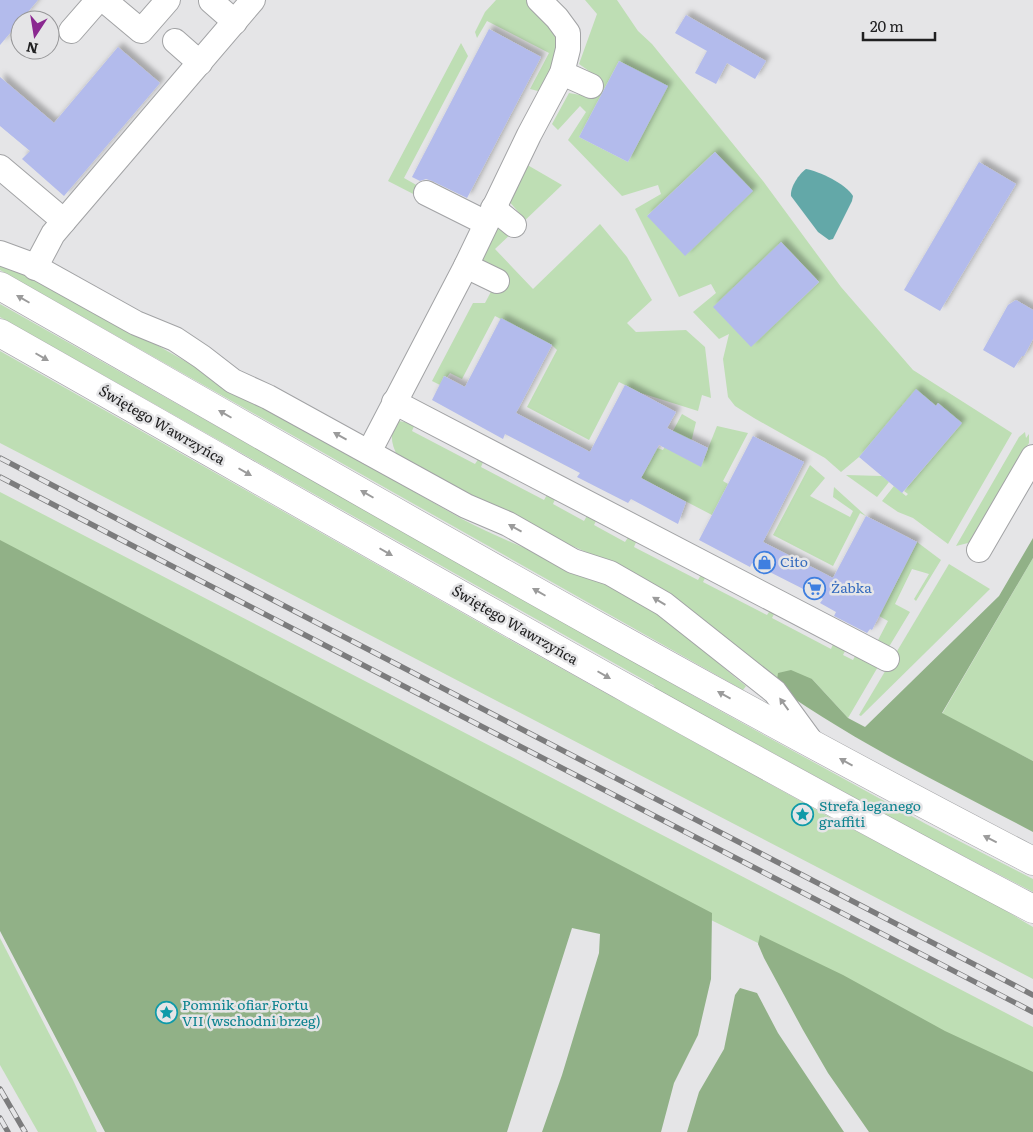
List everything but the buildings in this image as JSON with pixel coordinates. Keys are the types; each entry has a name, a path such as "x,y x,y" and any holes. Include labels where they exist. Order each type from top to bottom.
{"main road":[{"path":"0,286 581,616 931,808 1033,861"},
{"name":"Świętego Wawrzyńca","path":"0,333 657,705 848,811 1033,909"}],"street":[{"path":"71,31 98,0"},
{"path":"104,0 141,32 168,0"},
{"path":"35,268 53,234 254,0"},
{"path":"369,452 466,266 529,135 562,73 568,49 568,33 557,18 539,0"},
{"path":"211,1 235,22"},
{"path":"175,41 200,63"},
{"path":"562,73 591,86"},
{"path":"0,167 64,221"},
{"path":"426,193 514,224"},
{"path":"0,253 35,268 136,323 175,339 233,381 268,397 466,506 508,524 573,561 610,573 664,604 775,692 813,744"},
{"path":"466,266 497,281"},
{"path":"394,402 449,418 504,446"},
{"path":"394,402 887,659"},
{"path":"979,550 1033,457"},
{"path":"711,568 747,572 799,599"}],"green space":[{"path":"496,0 529,0 556,35 555,57 542,92 530,89 549,53 487,21 477,38 475,32 485,12"},
{"path":"585,0 617,0 638,31 652,44 763,181 841,287 913,370 1012,433 948,544 913,518 898,512 882,501 894,486 906,496 908,494 904,491 961,424 938,403 936,406 916,390 859,457 841,472 825,458 735,406 728,397 723,359 729,334 719,339 693,312 716,293 711,284 679,297 635,209 661,194 658,185 622,196 568,140 586,112 580,106 558,130 552,124 569,93 586,96 596,76 579,64 597,14","holes":["619,61 667,87 628,162 579,137","715,152 752,191 647,216","781,242 819,282 751,346"]},
{"path":"461,43 468,56 404,178 427,191 423,199 388,181"},
{"path":"524,163 562,185 495,249 533,289 600,224 627,257 652,300 627,323 636,332 686,330 705,347 711,398 702,395 698,411 641,393 619,382 589,440 527,407 557,350 552,345 495,316 462,379 450,373 447,377 444,376 440,385 432,381 473,303 485,303 502,271 480,259 493,226 506,232 522,216 505,197"},
{"path":"0,262 97,311 462,519 582,573 651,609 676,627 746,686 743,690 0,270"},
{"path":"0,304 724,713 926,824 1033,879 1033,892 923,835 654,688 653,685 0,317"},
{"path":"0,351 519,645 824,814 991,902 1033,927 1033,979 0,443"},
{"path":"682,414 696,422 687,459 701,466 717,426 748,433 723,481 728,484 712,515 641,478 657,448 663,450"},
{"path":"399,421 415,424 412,431 475,464 479,458 484,460 481,467 544,500 548,493 556,497 553,504 584,521 588,514 597,519 594,525 625,542 629,536 637,540 634,547 698,580 702,573 706,576 703,582 767,615 771,609 775,612 772,618 831,649 834,642 846,649 843,655 853,660 856,654 879,665 848,718 812,679 776,686 611,563 509,518 398,457 393,444 392,432 395,423"},
{"path":"1025,432 1026,438 1029,434 1029,443 972,539 968,543 956,546 1019,437"},
{"path":"810,465 825,478 810,496 850,517 853,511 833,497 834,487 866,516 860,513 833,566 773,535"},
{"path":"846,475 882,476 889,482 877,497"},
{"path":"0,492 1033,1027 1033,1102 829,978 566,849 0,546"},
{"path":"1033,538 1033,558 942,713 1033,761 1033,832 870,745 806,707 776,686 778,673 791,670 812,679 848,718 865,727 999,596"},
{"path":"0,540 712,913 711,979 698,1035 674,1083 661,1132 542,1132 562,1075 599,953 600,934 572,928 507,1132 105,1132 0,931"},
{"path":"917,542 941,560 916,601 914,599 929,574 912,569 895,604 910,612 887,650 876,644 888,621 879,616"},
{"path":"1033,558 1033,761 942,714"},
{"path":"949,564 990,589 861,716 859,715"},
{"path":"760,935 843,975 945,1031 1033,1072 1033,1132 869,1132 828,1073 803,1030 764,958 758,944"},
{"path":"0,938 73,1080 97,1132 38,1132 0,1065"},
{"path":"740,988 757,993 778,1033 844,1132 687,1132 699,1092 724,1049 735,995"}],"water":[{"path":"806,169 818,172 832,179 850,191 853,196 833,239 829,240 818,232 791,196 796,181"}],"railway":[{"path":"0,458 1033,995"},
{"path":"0,477 1033,1012"},
{"path":"0,1089 25,1132"},
{"path":"0,1118 8,1132"}],"place":[{"name":"Cito","path":"764,562"},
{"name":"Żabka","path":"815,588"},
{"name":"Strefa leganego graffiti","path":"803,814"},
{"name":"Pomnik ofiar Fortu VII (wschodni brzeg)","path":"166,1013"}]}
